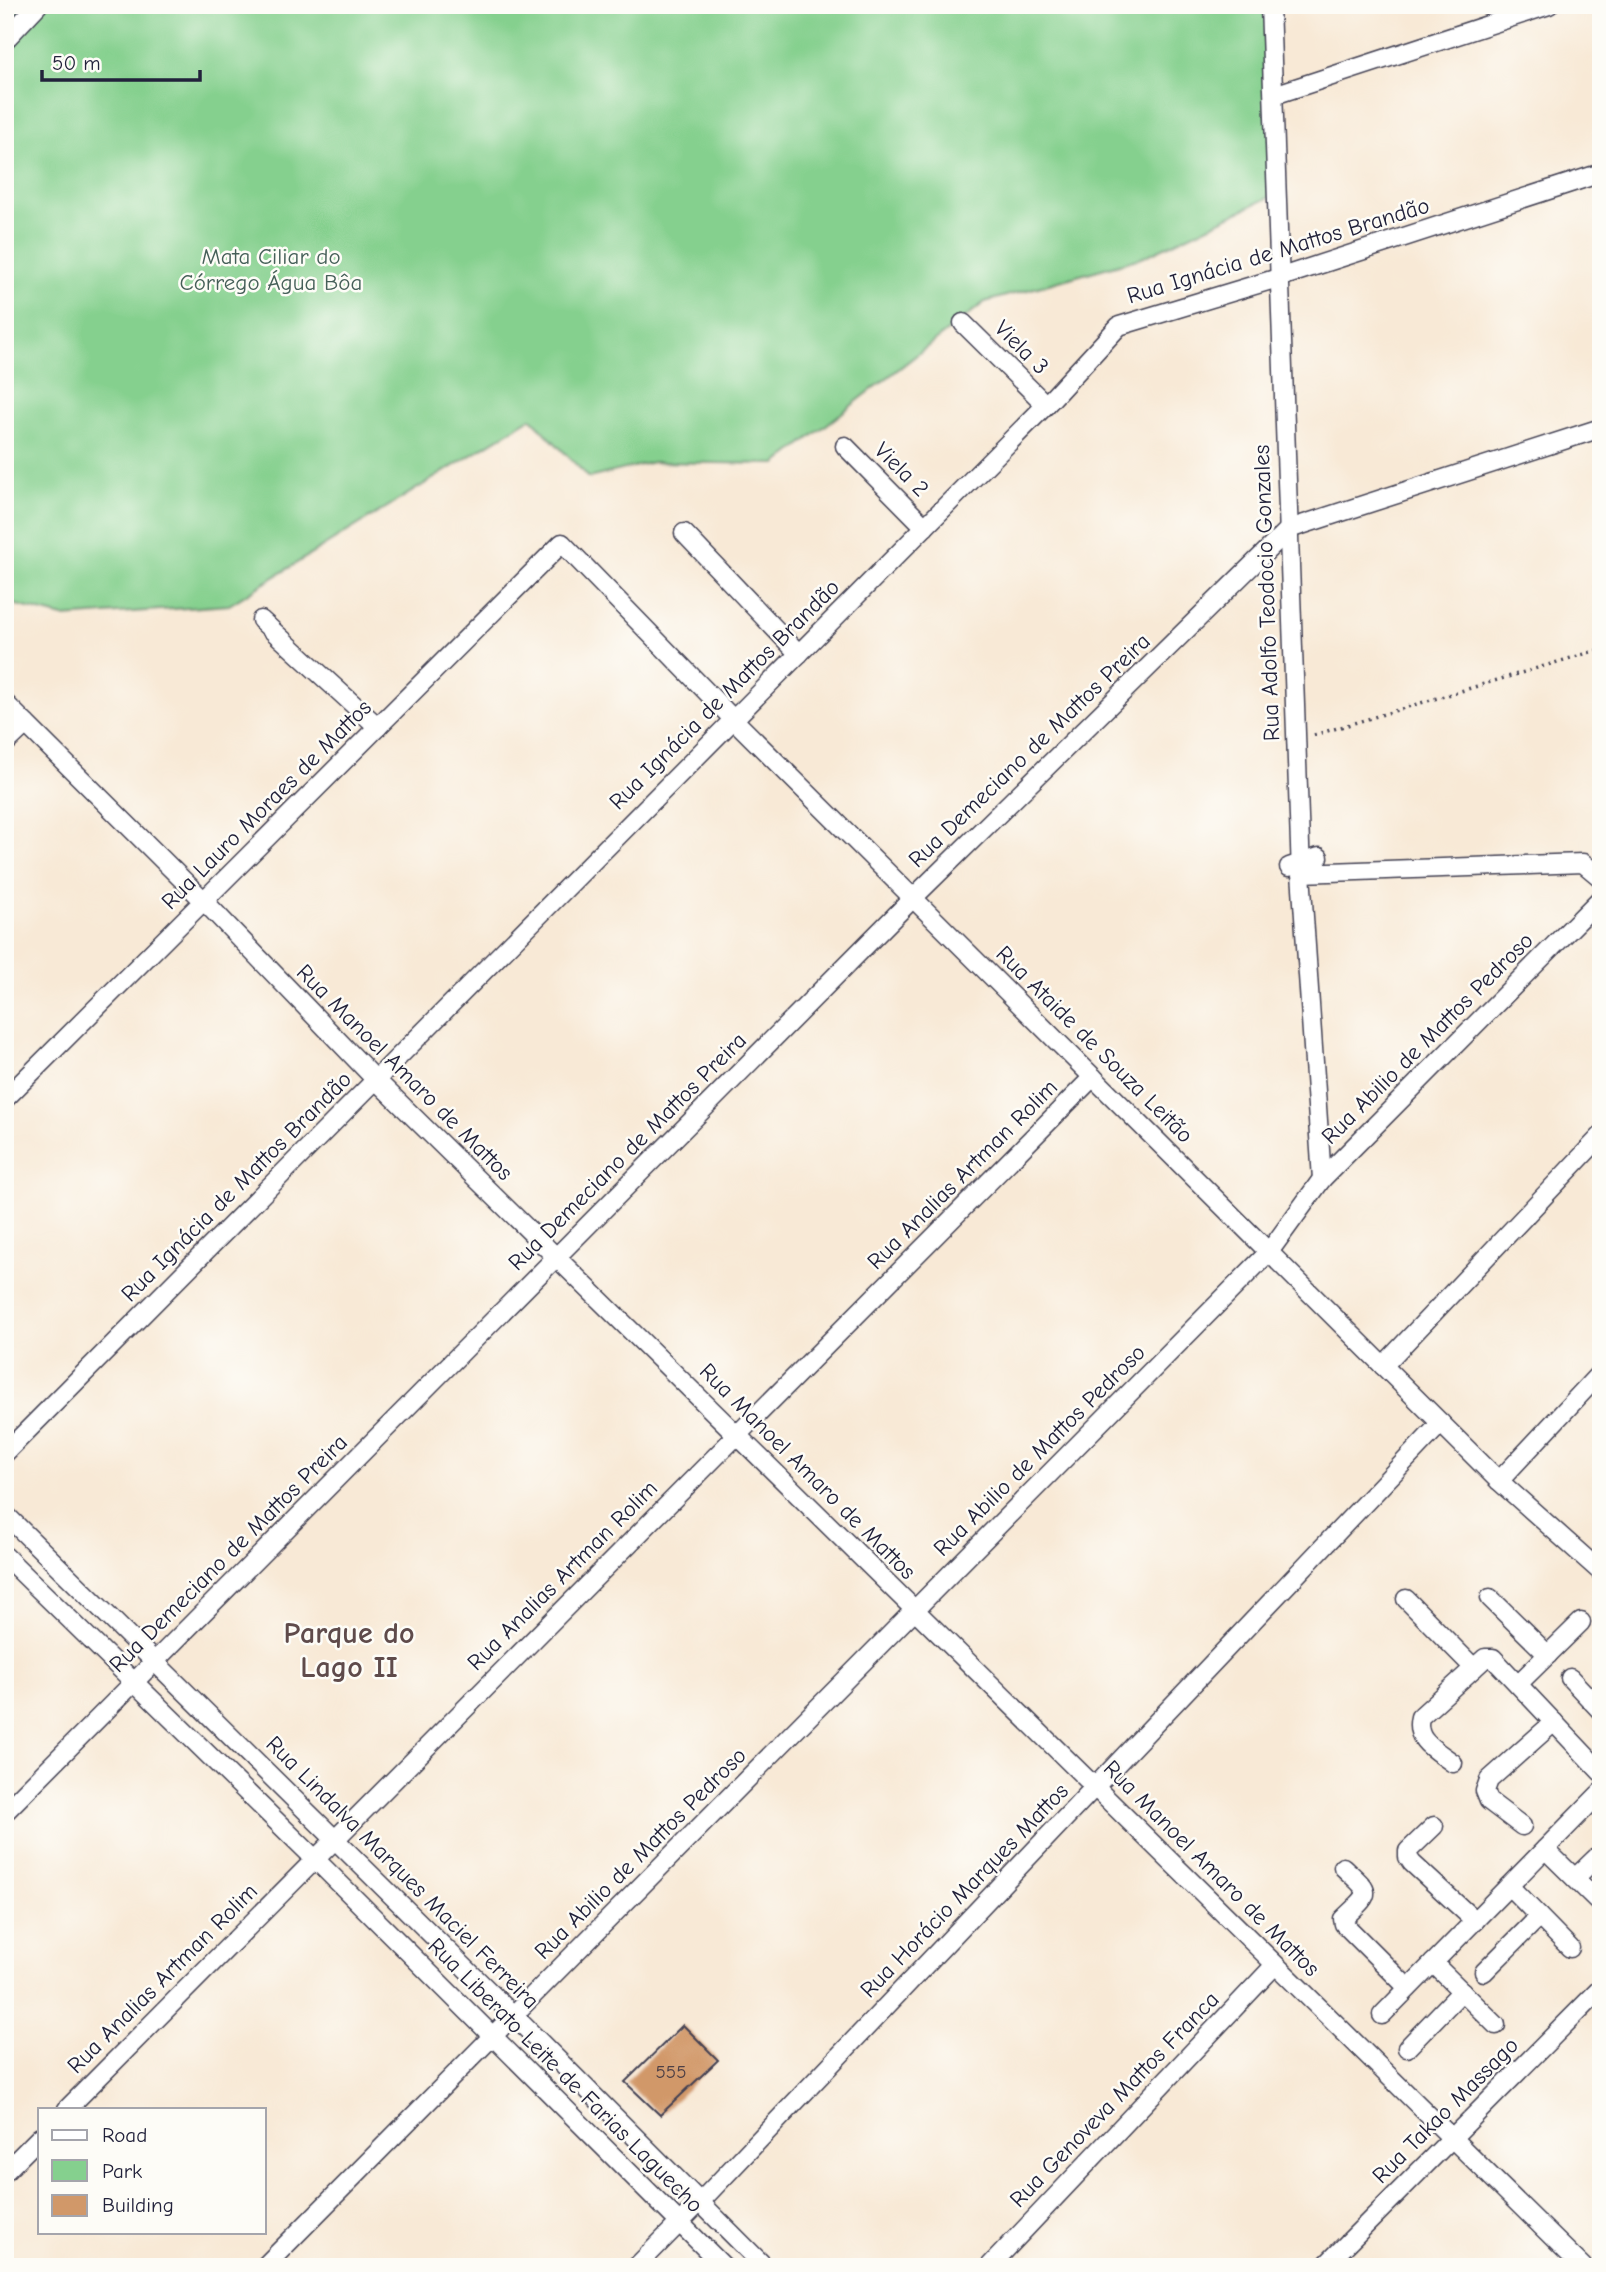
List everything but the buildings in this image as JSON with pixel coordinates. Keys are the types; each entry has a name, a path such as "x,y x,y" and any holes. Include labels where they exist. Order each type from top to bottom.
{"street":[{"path":"5,40 38,5"},
{"name":"Rua Adolfo Teodocio Gonzales","path":"1270,5 1297,740 1297,868 1322,1178"},
{"path":"1274,95 1549,5"},
{"name":"Rua Ignácia de Mattos Brandão","path":"5,1453 381,1086 740,727 799,654 1046,405 1119,326 1278,278 1601,173"},
{"name":"Viela 3","path":"963,323 1046,405"},
{"path":"1288,517 1601,428"},
{"name":"Viela 2","path":"845,446 925,527"},
{"name":"Rua Demeciano de Mattos Preira","path":"5,1812 1288,517"},
{"path":"684,533 799,654"},
{"name":"Rua Ataide de Souza Leitão","path":"562,543 910,900 1093,1077 1499,1481 1601,1572"},
{"name":"Rua Lauro Moraes de Mattos","path":"5,1099 562,543"},
{"path":"261,620 378,727"},
{"name":"Rua Manoel Amaro de Mattos","path":"5,703 204,901 381,1086 1583,2267"},
{"path":"5,744 26,724"},
{"path":"1297,868 1319,857"},
{"path":"1297,868 1583,863 1601,878"},
{"name":"Rua Abilio de Mattos Pedroso","path":"264,2267 1269,1252 1322,1178 1601,898"},
{"name":"Rua Analias Artman Rolim","path":"68,2108 334,1839 731,1430 1093,1077"},
{"path":"1383,1366 1601,1136"},
{"path":"1499,1481 1601,1372"},
{"name":"Rua Horácio Marques Mattos","path":"636,2267 1441,1423"},
{"name":"Rua Lindalva Marques Maciel Ferreira","path":"5,1514 162,1655 334,1839 765,2267"},
{"path":"5,1556 314,1858"},
{"path":"1490,1598 1548,1656"},
{"path":"1406,1599 1474,1668"},
{"path":"1518,1684 1581,1622"},
{"path":"1453,1763 1420,1737 1420,1717 1485,1658 1493,1658 1554,1722 1598,1762"},
{"path":"1570,1678 1601,1711"},
{"path":"1522,1826 1489,1801 1485,1791 1489,1780 1554,1722"},
{"path":"1381,2015 1601,1792"},
{"path":"1434,1826 1408,1851 1408,1857 1475,1921"},
{"path":"1545,1849 1601,1905"},
{"path":"1575,1878 1601,1853"},
{"name":"Rua Liberato Leite de Farias Laguecho","path":"314,1858 724,2267"},
{"path":"1343,1867 1366,1888 1367,1893 1343,1919 1343,1924 1408,1988"},
{"path":"1508,1886 1570,1948"},
{"path":"1484,1972 1539,1917"},
{"path":"1433,1963 1496,2025"},
{"name":"Rua Genoveva Mattos Franca","path":"989,2267 1275,1965"},
{"name":"Rua Takao Massago","path":"1324,2267 1601,1988"},
{"path":"1407,2048 1462,1992"},
{"path":"5,2172 38,2139"}],"path":[{"path":"1297,740 1601,649"}],"green space":[{"name":"Mata Ciliar do Córrego Água Bôa","path":"5,5 1269,5 1276,194 1144,257 985,302 776,464 653,462 589,478 531,418 229,605 63,617 5,602"}],"district":[{"name":"Parque do Lago II","path":"349,1650"}]}
